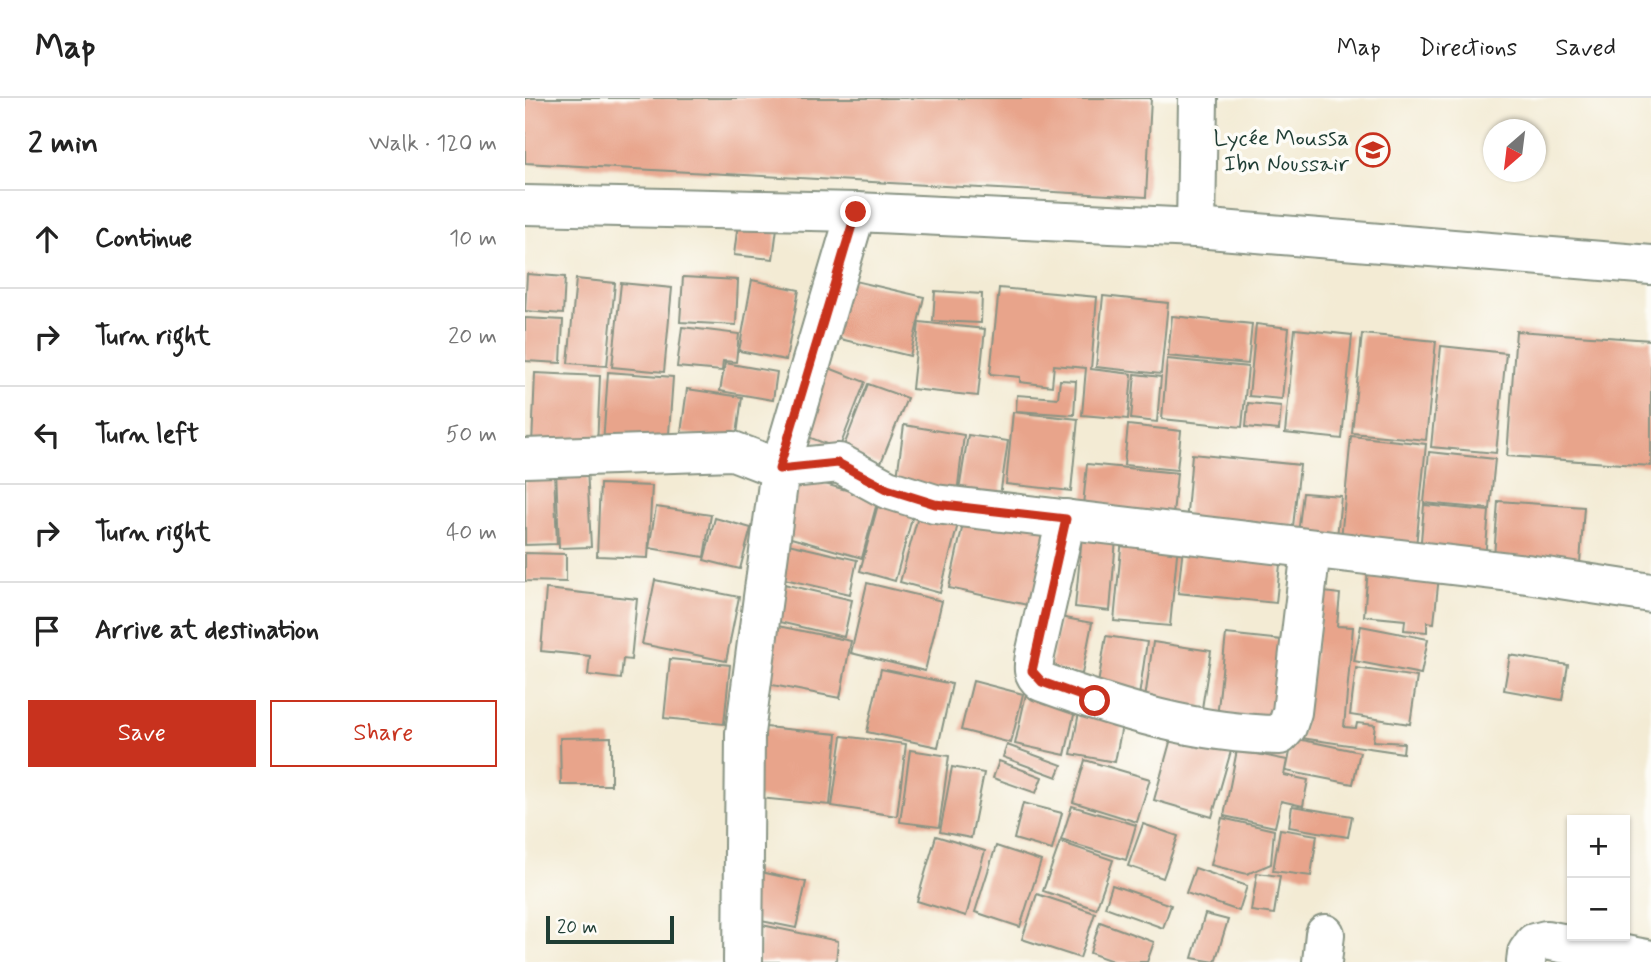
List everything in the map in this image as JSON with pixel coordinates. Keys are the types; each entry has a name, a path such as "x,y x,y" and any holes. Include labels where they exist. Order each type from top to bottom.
{"street":[{"path":"1196,228 1198,98"},
{"path":"525,205 856,212 1196,228 1651,265"},
{"path":"743,962 744,733 779,469 856,212"},
{"path":"525,458 733,451 779,469 838,463 887,489 935,504 1527,574 1651,593"},
{"path":"1066,519 1032,671 1036,677 1042,682 1095,701 1162,721 1260,734 1280,735 1287,727 1311,549"},
{"path":"1526,962 1527,953 1534,943 1546,940 1651,960"}],"building":[{"path":"525,98 1151,98 1146,197 525,163"},
{"path":"738,223 777,228 773,259 734,255"},
{"path":"527,274 565,277 563,314 525,311"},
{"path":"683,277 738,280 736,325 680,322"},
{"path":"842,278 924,297 910,356 828,336"},
{"path":"576,279 615,283 607,366 568,363"},
{"path":"752,280 799,290 786,360 739,351"},
{"path":"621,283 672,288 664,372 612,367"},
{"path":"999,288 1097,297 1091,369 1132,374 1128,419 1082,415 1086,368 1054,365 1052,386 1020,382 1020,377 990,374"},
{"path":"935,291 982,294 981,323 933,321"},
{"path":"1103,296 1168,303 1161,374 1096,367"},
{"path":"1172,316 1252,324 1248,364 1168,356"},
{"path":"525,318 563,320 561,363 525,361"},
{"path":"919,322 985,329 978,396 912,389"},
{"path":"1256,324 1289,328 1282,399 1249,396"},
{"path":"682,327 739,334 736,362 723,361 722,371 677,367"},
{"path":"1295,329 1352,335 1342,439 1285,433"},
{"path":"1516,331 1651,340 1651,466 1507,456"},
{"path":"1362,334 1436,341 1426,440 1352,433"},
{"path":"1441,346 1506,353 1496,453 1431,447"},
{"path":"1167,359 1248,367 1242,427 1162,419"},
{"path":"725,363 777,372 773,400 720,391"},
{"path":"824,366 865,382 839,449 798,433"},
{"path":"608,372 673,377 668,448 603,444"},
{"path":"535,373 600,376 597,448 532,445"},
{"path":"1135,374 1161,377 1157,422 1131,419"},
{"path":"1060,380 1076,381 1074,415 1016,411 1017,395 1058,398"},
{"path":"868,384 907,398 880,465 842,451"},
{"path":"687,389 742,397 736,442 681,433"},
{"path":"1248,403 1281,406 1279,430 1246,427"},
{"path":"1013,412 1078,419 1071,491 1006,484"},
{"path":"904,425 964,435 956,502 896,484"},
{"path":"1128,425 1181,431 1177,470 1124,465"},
{"path":"968,435 1008,441 999,503 958,496"},
{"path":"1351,436 1426,444 1416,547 1341,539"},
{"path":"1429,452 1495,459 1490,509 1424,503"},
{"path":"1192,454 1300,465 1292,535 1186,524"},
{"path":"1087,464 1177,473 1172,525 1082,516"},
{"path":"587,467 591,547 559,548 556,468"},
{"path":"554,472 557,544 525,545 525,473"},
{"path":"800,477 878,499 862,558 784,536"},
{"path":"600,484 652,486 648,558 597,556"},
{"path":"1303,493 1341,496 1337,538 1298,534"},
{"path":"879,501 914,511 895,581 860,571"},
{"path":"1498,501 1584,507 1580,563 1494,557"},
{"path":"1424,505 1489,511 1485,559 1420,553"},
{"path":"656,507 711,515 704,557 649,548"},
{"path":"966,510 1049,527 1032,606 949,588"},
{"path":"919,513 958,524 940,593 900,582"},
{"path":"715,518 751,528 740,569 704,560"},
{"path":"1082,536 1116,539 1110,611 1075,607"},
{"path":"1122,538 1178,544 1170,626 1114,621"},
{"path":"784,543 857,560 850,594 776,577"},
{"path":"1183,546 1281,555 1276,603 1178,593"},
{"path":"525,553 566,554 566,582 525,581"},
{"path":"1368,569 1439,576 1434,623 1427,622 1427,632 1404,630 1405,620 1364,616"},
{"path":"655,580 739,597 726,661 642,644"},
{"path":"771,581 852,600 844,637 762,618"},
{"path":"867,583 942,601 925,671 851,653"},
{"path":"546,589 637,599 631,660 623,659 621,679 588,675 590,656 541,651"},
{"path":"1324,592 1340,594 1337,626 1353,627 1344,727 1356,728 1357,723 1375,725 1373,741 1404,743 1403,753 1301,738"},
{"path":"1060,617 1092,623 1082,674 1050,668"},
{"path":"773,625 851,641 840,698 762,683"},
{"path":"1361,626 1428,639 1421,674 1354,661"},
{"path":"1226,634 1291,641 1282,724 1217,718"},
{"path":"1106,636 1147,642 1138,703 1096,696"},
{"path":"1153,642 1211,651 1200,721 1143,713"},
{"path":"1510,655 1568,665 1562,700 1504,690"},
{"path":"670,659 730,665 724,724 664,718"},
{"path":"1356,668 1417,677 1410,724 1350,715"},
{"path":"881,669 952,684 938,747 867,732"},
{"path":"973,681 1023,694 1011,743 961,730"},
{"path":"1026,694 1076,706 1065,755 1015,744"},
{"path":"1081,702 1125,710 1115,762 1071,754"},
{"path":"755,726 837,734 830,805 748,797"},
{"path":"1172,735 1231,751 1212,817 1154,800"},
{"path":"842,736 906,744 897,816 832,806"},
{"path":"611,737 611,785 561,785 560,738"},
{"path":"1293,738 1360,752 1353,784 1286,771"},
{"path":"1007,745 1062,765 1057,777 1003,757"},
{"path":"910,750 949,756 939,827 900,822"},
{"path":"1237,750 1287,760 1284,775 1308,780 1303,806 1281,801 1275,827 1224,816"},
{"path":"1085,760 1150,779 1137,822 1073,802"},
{"path":"999,761 1042,777 1036,793 993,778"},
{"path":"952,767 984,773 971,838 940,832"},
{"path":"1023,803 1062,813 1052,850 1014,839"},
{"path":"1072,806 1136,825 1126,860 1061,840"},
{"path":"1292,806 1352,816 1348,837 1289,827"},
{"path":"1222,818 1274,830 1271,864 1247,874 1211,865"},
{"path":"1143,824 1178,836 1163,878 1128,866"},
{"path":"1280,829 1317,835 1311,876 1273,871"},
{"path":"936,836 985,851 966,916 917,901"},
{"path":"1060,842 1113,860 1096,909 1043,891"},
{"path":"996,846 1041,861 1020,927 975,912"},
{"path":"1195,868 1247,886 1239,911 1186,893"},
{"path":"752,870 806,882 796,928 742,917"},
{"path":"1257,873 1280,876 1274,914 1251,911"},
{"path":"1112,885 1171,905 1163,928 1105,907"},
{"path":"1037,894 1095,913 1080,958 1022,939"},
{"path":"1205,914 1228,920 1215,962 1192,958"},
{"path":"1100,922 1154,942 1147,962 1115,962 1090,953"},
{"path":"762,925 838,941 836,962 758,962"}],"place":[{"name":"Lycée Moussa Ibn Noussair","path":"1373,150"}],"route":[{"path":"856,212 779,469 838,463 887,489 935,504 1066,519 1032,671 1042,682 1095,701"}]}
